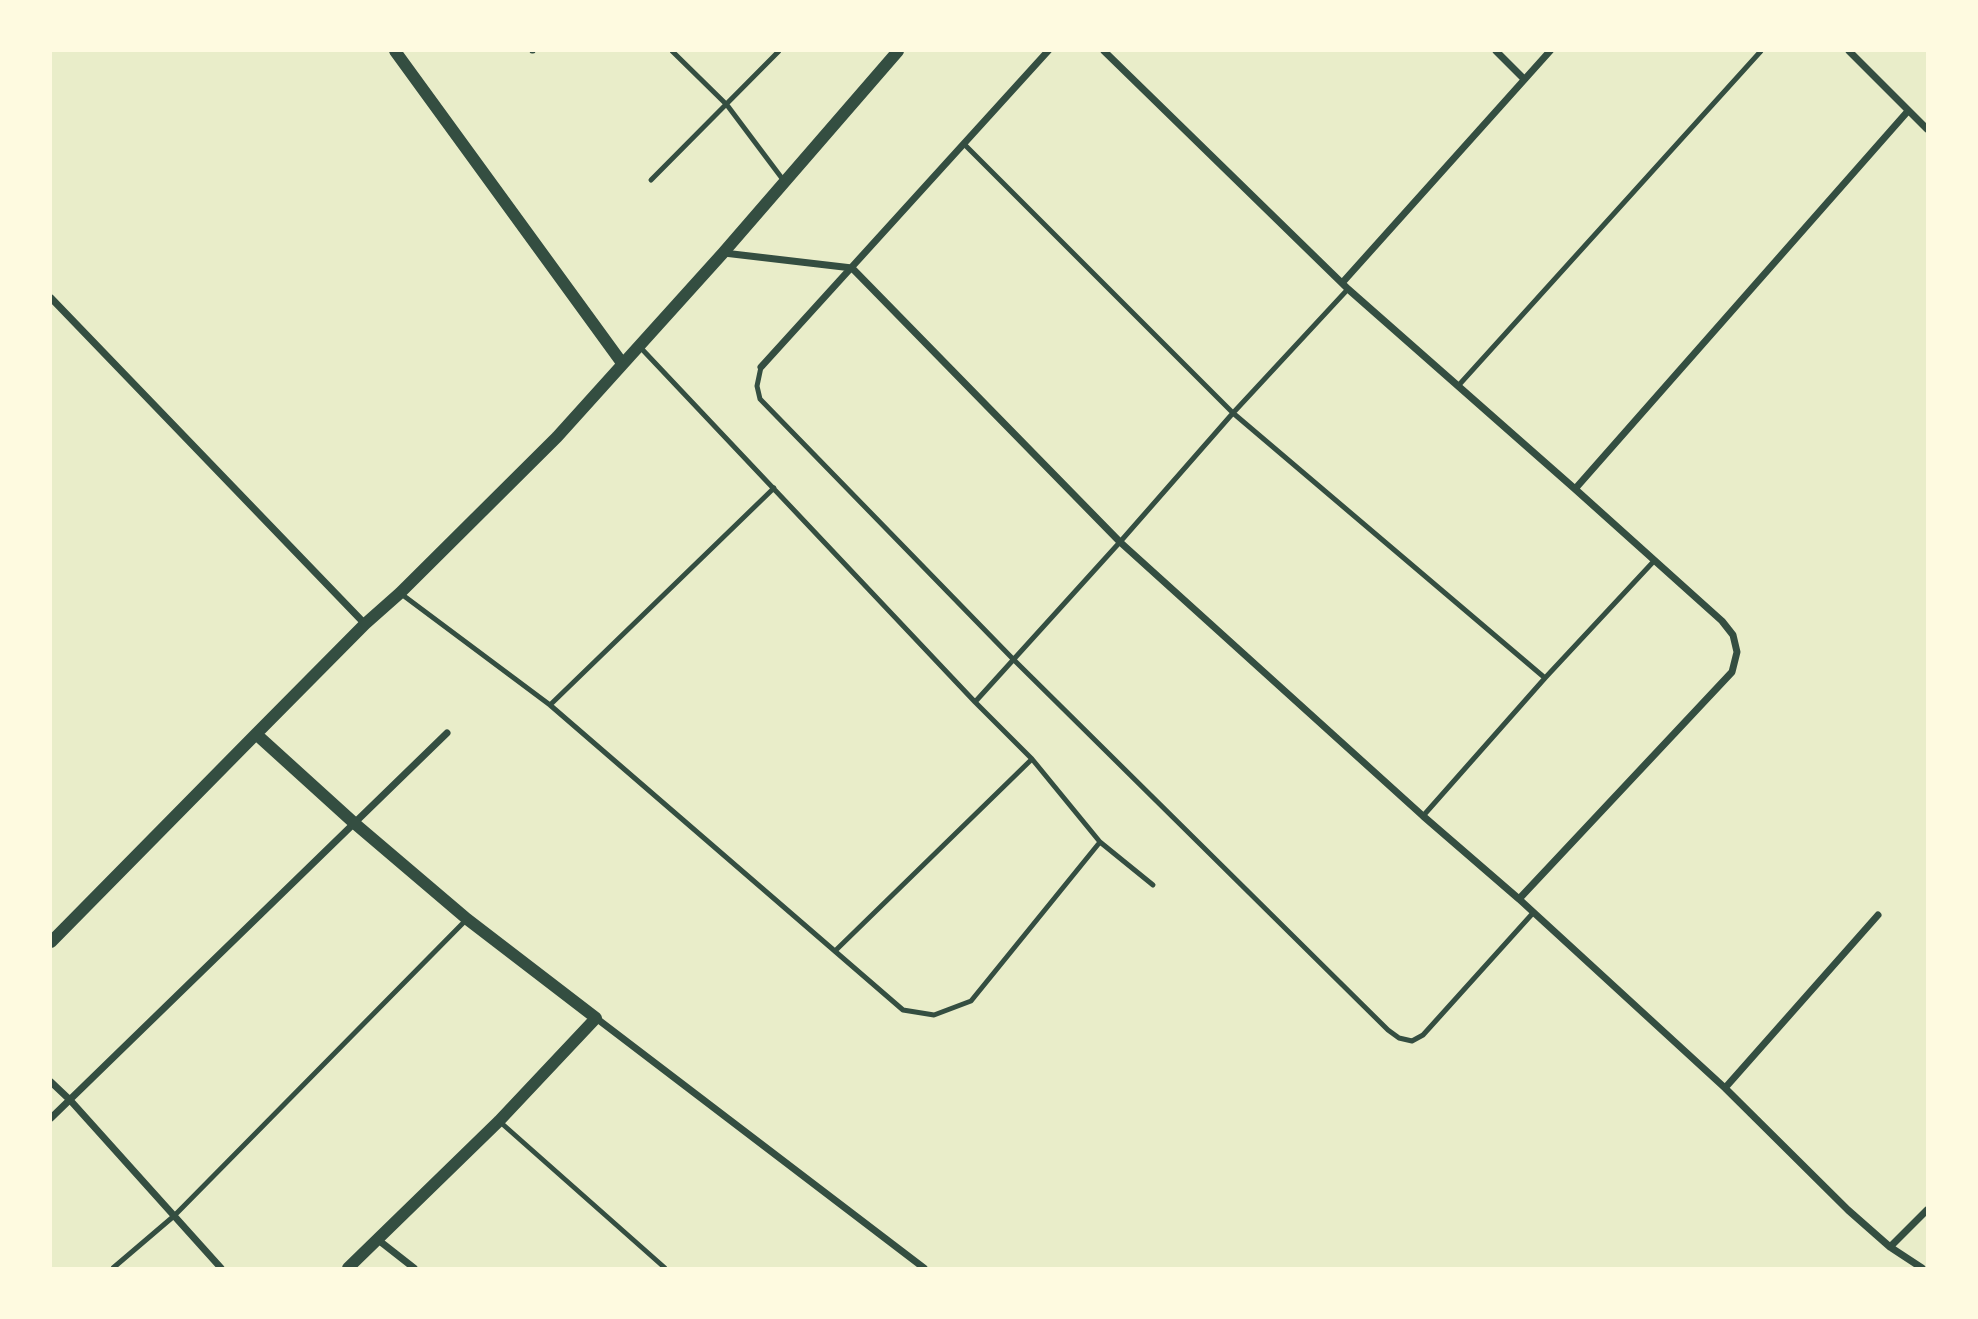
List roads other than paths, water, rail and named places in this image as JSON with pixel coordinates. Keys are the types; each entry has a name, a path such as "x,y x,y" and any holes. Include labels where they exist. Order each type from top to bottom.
{"street":[{"path":"395,51 622,363"},
{"path":"51,942 365,624 400,593 557,437 723,253 898,51"},
{"path":"761,367 1048,51"},
{"path":"1104,51 1345,286 1722,621 1733,635 1737,652 1732,672 1519,899"},
{"path":"1496,51 1524,79"},
{"path":"1345,286 1550,51"},
{"path":"1849,51 1927,129"},
{"path":"1575,489 1908,111"},
{"path":"723,253 852,268 1120,542 1726,1088 1848,1210 1890,1247 1922,1268"},
{"path":"51,298 365,624"},
{"path":"51,1118 447,733"},
{"path":"256,734 467,919 925,1268"},
{"path":"1726,1088 1878,915"},
{"path":"348,1268 499,1121 596,1017"},
{"path":"51,1082 220,1268"},
{"path":"1890,1247 1927,1210"},
{"path":"377,1239 414,1268"}],"lane":[{"path":"673,51 727,105 784,181"},
{"path":"651,180 779,51"},
{"path":"1457,387 1760,51"},
{"path":"964,144 1233,413 1545,678"},
{"path":"975,702 1345,286"},
{"path":"639,346 1032,759 1100,842 1153,885"},
{"path":"761,367 757,386 760,399 1013,659 1399,1038 1412,1041 1423,1035 1533,912"},
{"path":"550,705 774,488"},
{"path":"1423,816 1545,678 1654,561"},
{"path":"400,593 550,705 903,1010 934,1015 971,1001 1100,842"},
{"path":"835,951 1032,759"},
{"path":"113,1268 174,1216 467,919"},
{"path":"499,1121 665,1268"}]}
